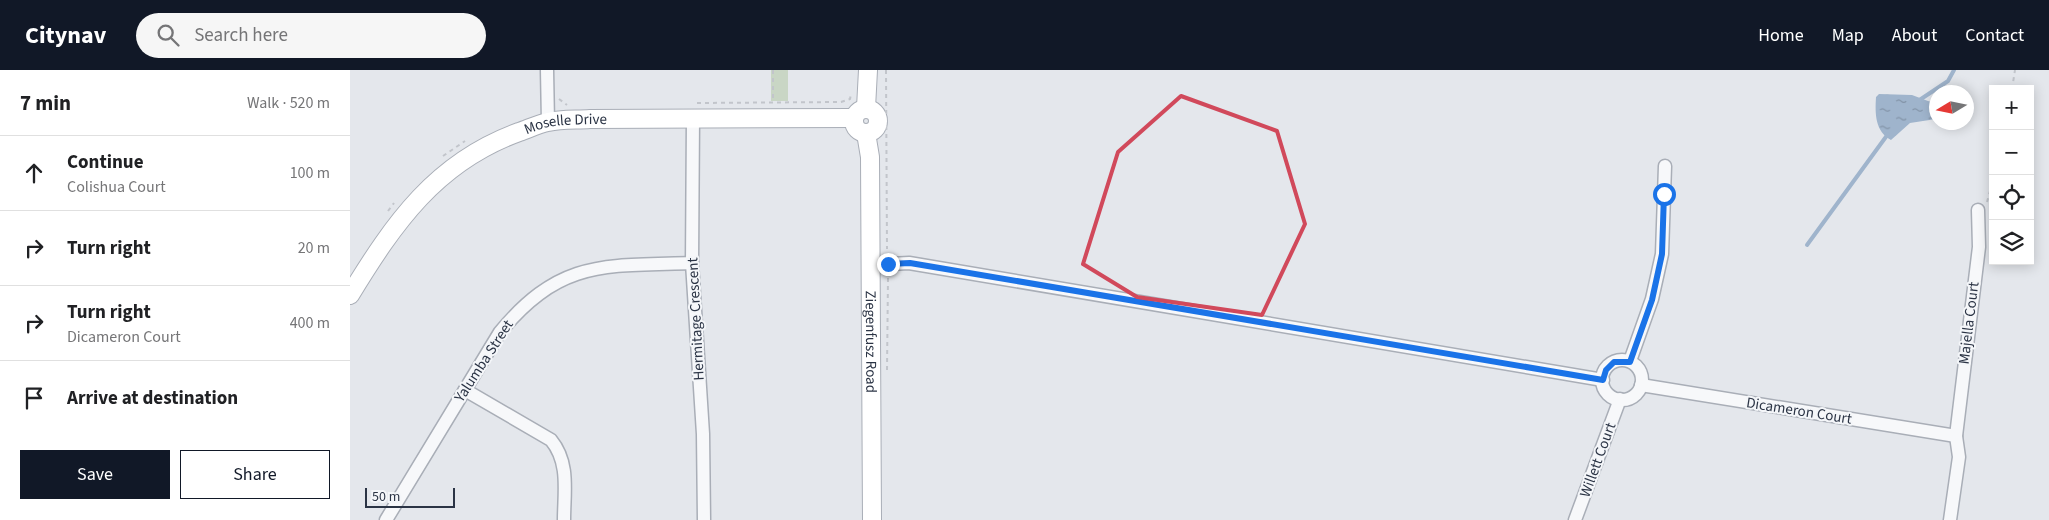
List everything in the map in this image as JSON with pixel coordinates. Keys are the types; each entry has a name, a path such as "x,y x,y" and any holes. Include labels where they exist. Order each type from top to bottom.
{"street":[{"path":"547,70 548,122"},
{"path":"860,113 868,70"},
{"name":"Moselle Drive","path":"350,295 382,244 405,213 442,176 476,152 508,136 548,122 694,110 860,113"},
{"name":"Hermitage Crescent","path":"694,110 692,263 703,434 704,520"},
{"name":"Ziegenfusz Road","path":"860,113 856,127 866,133 870,158 872,520"},
{"path":"1630,362 1652,300 1662,254 1665,166"},
{"name":"Majella Court","path":"1950,520 1959,457 1956,436 1979,247 1978,210"},
{"name":"Yalumba Street","path":"386,520 500,332 519,308 542,290 573,274 607,266 692,263"},
{"path":"870,266 910,263 1603,380"},
{"path":"1614,362 1630,362 1639,369 1641,386 1636,395 1620,400 1608,393 1603,380 1606,370 1614,362"},
{"name":"Dicameron Court","path":"1641,386 1956,436"},
{"path":"465,390 552,440 560,451 564,464 564,520"},
{"name":"Willett Court","path":"1575,520 1620,400"}],"path":[{"path":"773,70 773,101"},
{"path":"886,70 888,249"},
{"path":"2013,85 2015,70"},
{"path":"694,110 773,101 842,102 850,99 852,92"},
{"path":"548,98 558,98 566,105 576,105"},
{"path":"1978,210 1988,200 1989,196"}],"highlighted area":[{"path":"1181,96 1277,131 1305,224 1262,315 1137,297 1083,264 1118,152"}],"green space":[{"path":"771,70 788,70 788,101 771,101"}],"water":[{"path":"1879,94 1912,95 1929,101 1929,120 1910,123 1891,140 1882,132 1877,122 1876,97"}],"waterway":[{"path":"1918,101 1948,81 1954,70"},
{"path":"1807,245 1888,134"}],"route":[{"path":"888,264 910,263 1603,380 1606,370 1614,362 1624,360 1630,362 1645,322 1662,254 1664,194"}]}
